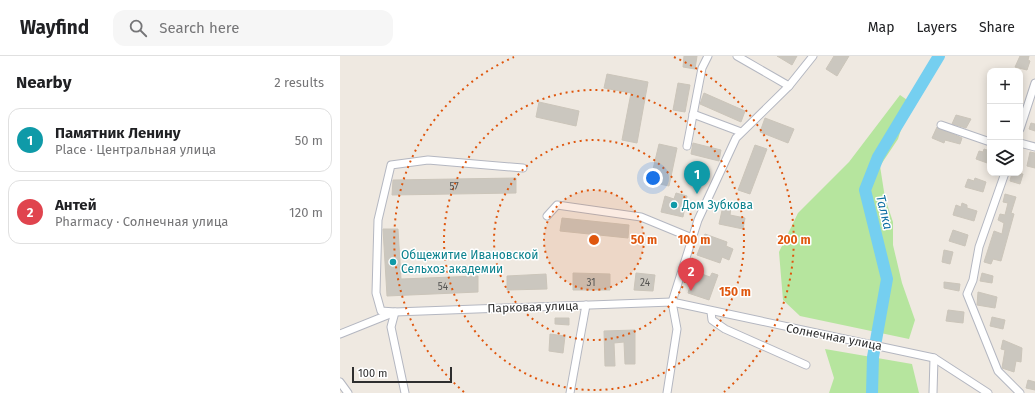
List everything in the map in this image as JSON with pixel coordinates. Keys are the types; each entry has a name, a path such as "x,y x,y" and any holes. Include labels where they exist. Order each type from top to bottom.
{"street":[{"path":"687,146 702,68 708,56"},
{"path":"737,56 789,86"},
{"path":"667,393 677,328 672,302 692,238 710,192 736,138 789,86 814,56"},
{"path":"1023,120 1035,82"},
{"path":"693,114 741,132"},
{"path":"941,125 987,141"},
{"path":"1023,144 1035,147"},
{"name":"Парковая улица","path":"523,168 428,160 391,165 378,220 376,293 381,311 395,312 672,302"},
{"path":"1004,176 979,247 973,280 967,294 998,371 1020,393"},
{"path":"547,216 557,205 641,217 692,238"},
{"name":"Солнечная улица","path":"672,302 711,312 934,358 988,393"},
{"path":"570,393 586,305"},
{"path":"395,312 391,327 404,393"},
{"name":"Парковая улица","path":"340,334 395,312"},
{"path":"711,312 712,320 725,328 806,366"},
{"path":"933,393 934,358"},
{"path":"340,382 348,393"}],"green space":[{"path":"900,95 910,102 898,139 880,166 885,198 893,222 893,245 902,283 915,320 909,339 800,316 783,300 779,252 798,213 849,162"},
{"path":"825,349 912,364 919,393 829,393 834,378"}],"building":[{"path":"684,56 697,56 695,69 683,67"},
{"path":"777,56 797,56 792,65"},
{"path":"834,56 849,56 837,76 826,69"},
{"path":"1020,56 1029,56 1028,60 1030,61 1027,70 1015,67"},
{"path":"607,74 648,82 637,143 622,140 631,93 604,88"},
{"path":"678,83 690,85 685,112 673,110"},
{"path":"704,93 745,111 741,122 700,104"},
{"path":"539,102 579,111 576,126 536,117"},
{"path":"956,115 971,119 966,128 952,124"},
{"path":"765,118 794,129 788,143 760,132"},
{"path":"1031,123 1035,124 1035,131 1029,129"},
{"path":"937,127 962,138 960,144 945,140 944,143 932,138"},
{"path":"693,143 721,150 719,161 691,154"},
{"path":"659,144 677,148 669,186 650,182"},
{"path":"755,145 767,149 750,194 738,190"},
{"path":"984,149 987,150 987,163 976,159 979,151 983,152"},
{"path":"1030,152 1035,153 1035,168 1027,166"},
{"path":"1011,176 1022,176 1020,184 1010,181"},
{"path":"516,178 516,193 392,195 393,180"},
{"path":"975,178 986,182 983,192 965,187 968,179 974,181"},
{"name":"Дом Зубкова","path":"676,193 687,196 683,217 661,212 665,196 674,199"},
{"path":"1005,194 1016,197 1011,213 1014,214 1001,261 993,259 991,264 984,262 994,231 1002,234 1004,223 998,220 1000,214 1005,215 1008,203 1003,202"},
{"path":"962,203 967,205 967,208 977,211 974,221 953,215 956,205 961,207"},
{"path":"723,206 731,207 730,215 745,218 743,229 719,224"},
{"path":"562,218 629,225 628,238 560,231"},
{"path":"383,229 398,229 401,279 478,276 478,292 387,296"},
{"path":"953,230 968,235 965,246 949,241"},
{"path":"705,234 727,242 726,246 733,249 729,260 722,257 720,263 697,255"},
{"path":"944,250 953,252 950,264 942,262"},
{"path":"573,273 610,274 610,290 573,290"},
{"path":"636,273 655,275 653,291 634,290"},
{"path":"699,273 710,277 712,273 718,275 709,300 688,293 693,277 697,279"},
{"path":"982,273 993,276 992,283 980,281"},
{"path":"546,274 547,289 507,290 507,276"},
{"path":"944,282 960,284 959,291 944,288"},
{"path":"978,292 997,297 995,308 977,305"},
{"path":"948,310 964,312 963,323 946,321"},
{"path":"992,317 1005,320 1003,329 990,326"},
{"path":"555,318 569,318 569,325 555,324"},
{"path":"635,330 635,364 625,364 624,342 614,343 615,366 605,366 604,331"},
{"path":"550,334 565,336 563,353 549,351"},
{"path":"1003,340 1022,348 1021,362 1016,361 1014,372 1002,368 1005,350 1001,349"},
{"path":"1028,380 1035,382 1035,390 1026,388"}],"waterway":[{"name":"Талка","path":"872,393 873,357 887,279 865,190 878,157 939,56"}],"place":[{"name":"Памятник Ленину","path":"697,194"},
{"name":"Дом Зубкова","path":"674,205"},
{"name":"Общежитие Ивановской Сельхоз академии","path":"393,262"},
{"name":"Антей","path":"691,291"}]}
